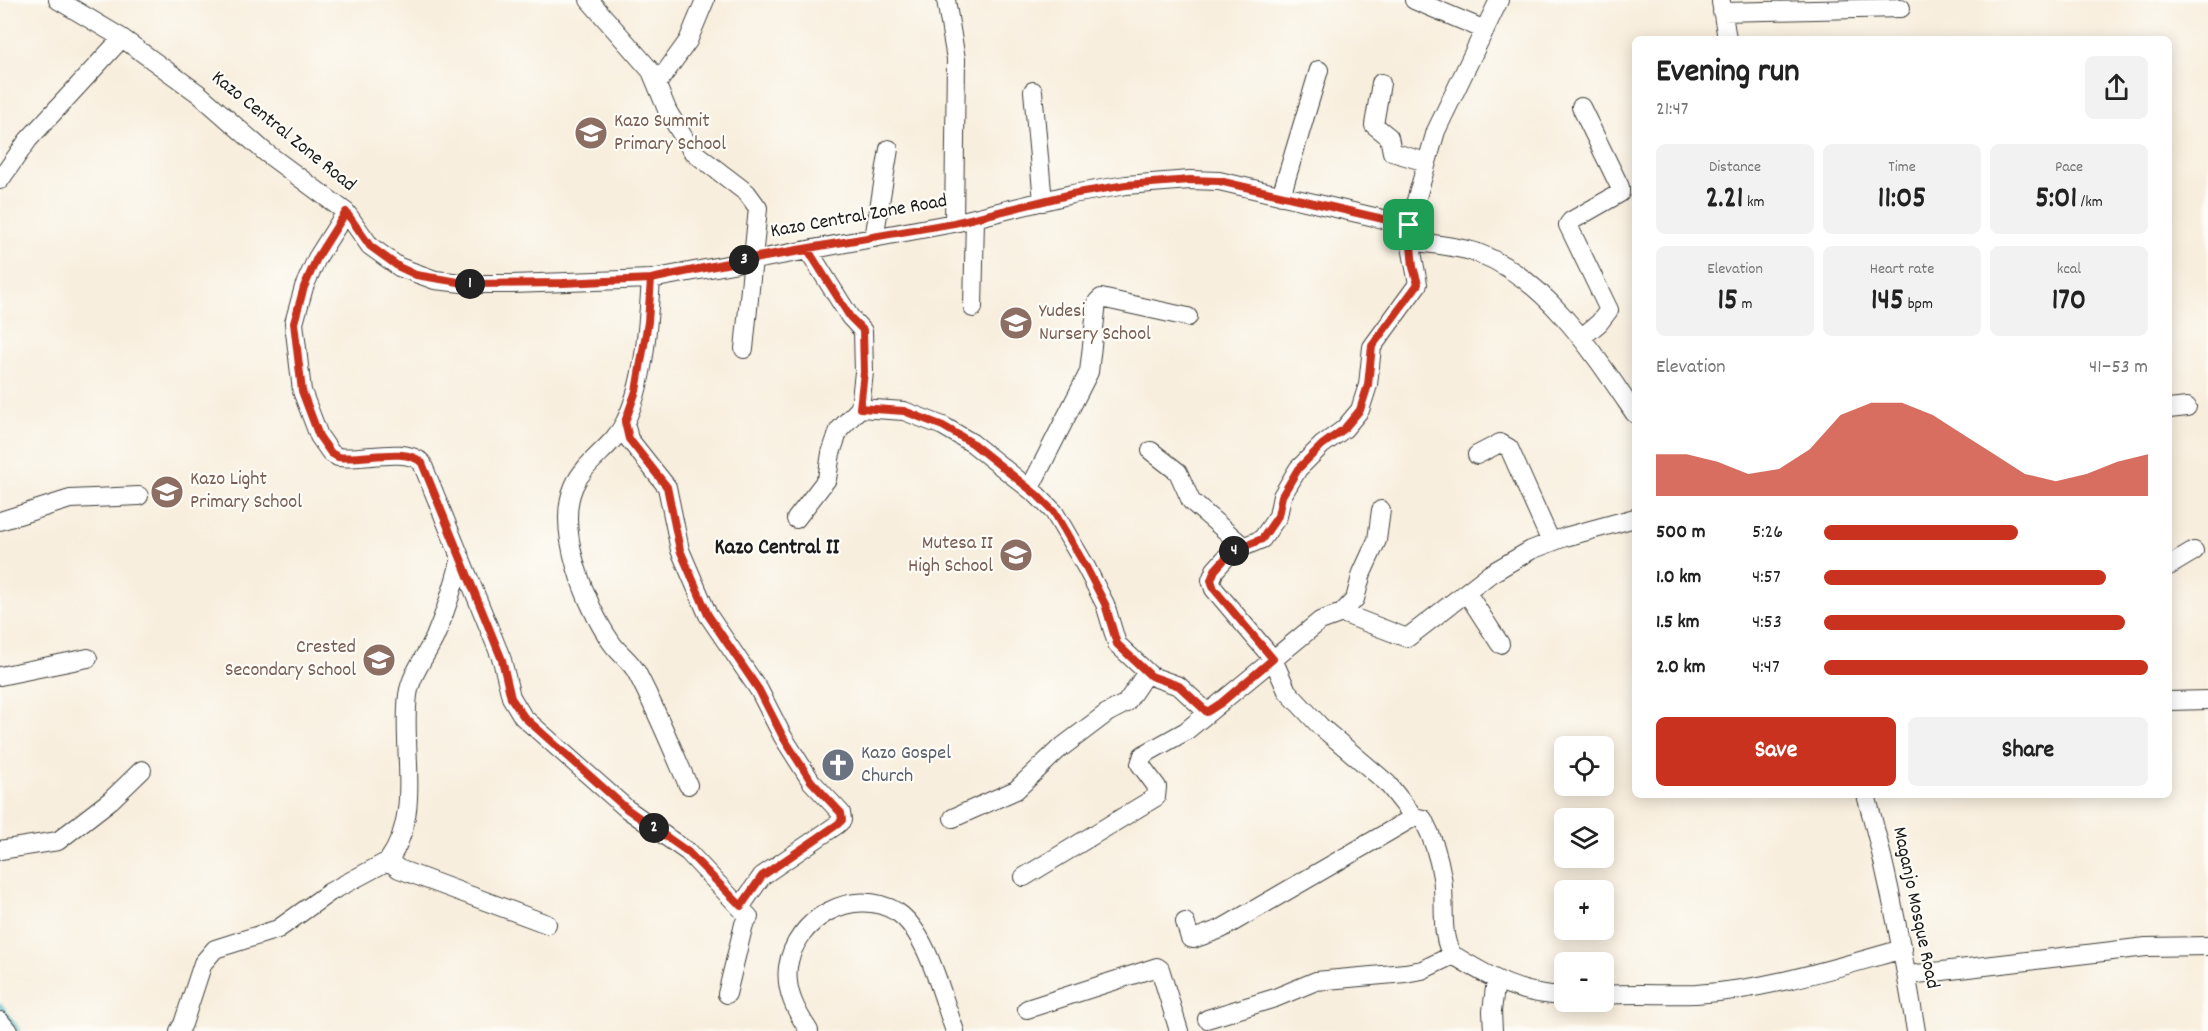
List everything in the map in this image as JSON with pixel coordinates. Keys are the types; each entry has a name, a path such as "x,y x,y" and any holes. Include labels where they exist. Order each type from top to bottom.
{"street":[{"name":"Kazo Central Zone Road","path":"57,0 122,38 200,94 266,152 346,212 370,246 399,267 435,280 512,284 651,279 751,258 808,250 975,219 1072,194 1126,185 1190,180 1219,181 1281,196 1479,254 1528,280 1582,337 1632,410"},
{"path":"589,0 637,52 651,71 668,112 692,151 747,193 758,208 751,258 744,349"},
{"path":"657,84 688,41 705,0"},
{"path":"946,0 956,59 954,223"},
{"path":"1414,0 1485,30"},
{"path":"1499,0 1436,131 1409,233 1418,284 1372,346 1368,385 1360,410 1344,429 1322,445 1298,469 1282,496 1278,516 1262,539 1231,552 1215,570 1211,580 1214,589 1273,659 1287,691 1320,726 1387,783 1414,817 1423,819 1435,848 1446,902 1444,937 1453,955 1496,980 1533,994 1554,995"},
{"path":"1726,36 1721,6 1901,8"},
{"path":"0,180 28,140 122,38"},
{"path":"1281,196 1319,70"},
{"path":"1381,83 1374,125 1389,137 1392,152 1426,162"},
{"path":"1033,91 1043,202"},
{"path":"1581,107 1620,187 1620,193 1571,221 1568,225 1609,310 1599,323 1582,337"},
{"path":"874,238 889,149"},
{"path":"346,212 317,258 304,287 294,323 302,391 319,436 331,453 338,457 404,455 418,459 422,463 502,660 511,698 524,717 627,809 688,852 749,917 744,924 727,994"},
{"path":"973,308 975,219"},
{"path":"796,519 827,479 831,453 839,430 860,408 864,372 863,330 850,317 808,250"},
{"path":"651,279 648,322 636,391 625,422 574,485 570,525 573,557 593,610 611,642 636,670 688,785"},
{"path":"1030,488 1089,372 1097,302 1101,298 1188,317"},
{"path":"2172,409 2187,407"},
{"path":"860,408 904,411 943,426 972,443 1030,488 1054,512 1080,557 1105,604 1117,644 1146,672 1179,686 1207,712"},
{"path":"625,422 629,439 667,487 680,550 708,615 759,690 783,737 811,781 841,813 842,820 838,824 762,876 741,906"},
{"path":"1477,455 1500,443 1509,448 1551,542"},
{"path":"1151,452 1178,472 1191,501 1243,546"},
{"path":"0,521 70,499 139,496"},
{"path":"1024,877 1156,797 1157,787 1140,764 1140,759 1186,731 1320,621 1342,613 1355,599 1362,573 1377,540 1381,510"},
{"path":"1342,613 1407,638 1490,574 1551,542 1632,519"},
{"path":"2172,564 2194,551"},
{"path":"179,1031 203,963 215,949 278,929 330,892 388,861 396,849 406,806 410,764 408,693 453,590 461,558"},
{"path":"1467,593 1500,644"},
{"path":"0,676 88,658"},
{"path":"952,818 1016,790 1058,750 1107,713 1126,703 1146,672"},
{"path":"2172,701 2208,700"},
{"path":"0,850 58,842 111,800 142,770"},
{"name":"Maganjo Mosque Road","path":"1867,798 1878,836 1903,949 1916,1031"},
{"path":"1185,922 1190,938 1193,939 1221,929 1414,817"},
{"path":"388,861 399,869 547,924"},
{"path":"809,1031 792,1004 788,968 795,946 806,928 824,914 842,904 868,902 897,912 912,928 929,957 955,1031"},
{"path":"1917,974 2146,947 2208,945"},
{"path":"1614,995 1696,994 1751,987 1801,977 1903,949"},
{"path":"1207,1019 1275,999 1316,981 1422,970 1453,955"},
{"path":"1027,1009 1157,967 1160,969 1179,1031"},
{"path":"1493,1031 1492,1011 1496,980"},
{"path":"0,1021 8,1031"}],"waterway":[{"path":"0,1005 19,1031"}],"place":[{"name":"Kazo Summit Primary School","path":"591,133"},
{"name":"Yudesi Nursery School","path":"1016,323"},
{"name":"Kazo Light Primary School","path":"167,492"},
{"name":"Mutesa II High School","path":"1016,555"},
{"name":"Crested Secondary School","path":"379,660"},
{"name":"Kazo Gospel Church","path":"838,765"}],"district":[{"name":"Kazo Central II","path":"777,548"}],"route":[{"path":"1409,225 1219,181 1190,180 1126,185 1072,194 975,219 808,250 751,258 651,279 471,284 435,280 399,267 370,246 346,212 317,258 304,287 294,323 302,391 319,436 331,453 345,458 404,455 412,456 422,463 502,660 511,698 515,705 531,727 627,809 688,852 741,906 762,876 838,824 842,818 841,813 811,781 783,737 759,690 708,615 680,550 667,487 629,439 625,422 636,391 648,322 651,279 701,268 751,258 808,250 850,317 863,330 864,372 860,408 904,411 943,426 972,443 1037,495 1054,512 1086,567 1105,604 1117,644 1151,676 1179,686 1207,712 1273,659 1214,589 1211,580 1215,570 1231,552 1262,539 1278,516 1282,496 1298,469 1322,445 1344,429 1360,410 1368,385 1372,346 1418,284 1413,267 1409,225"}]}
